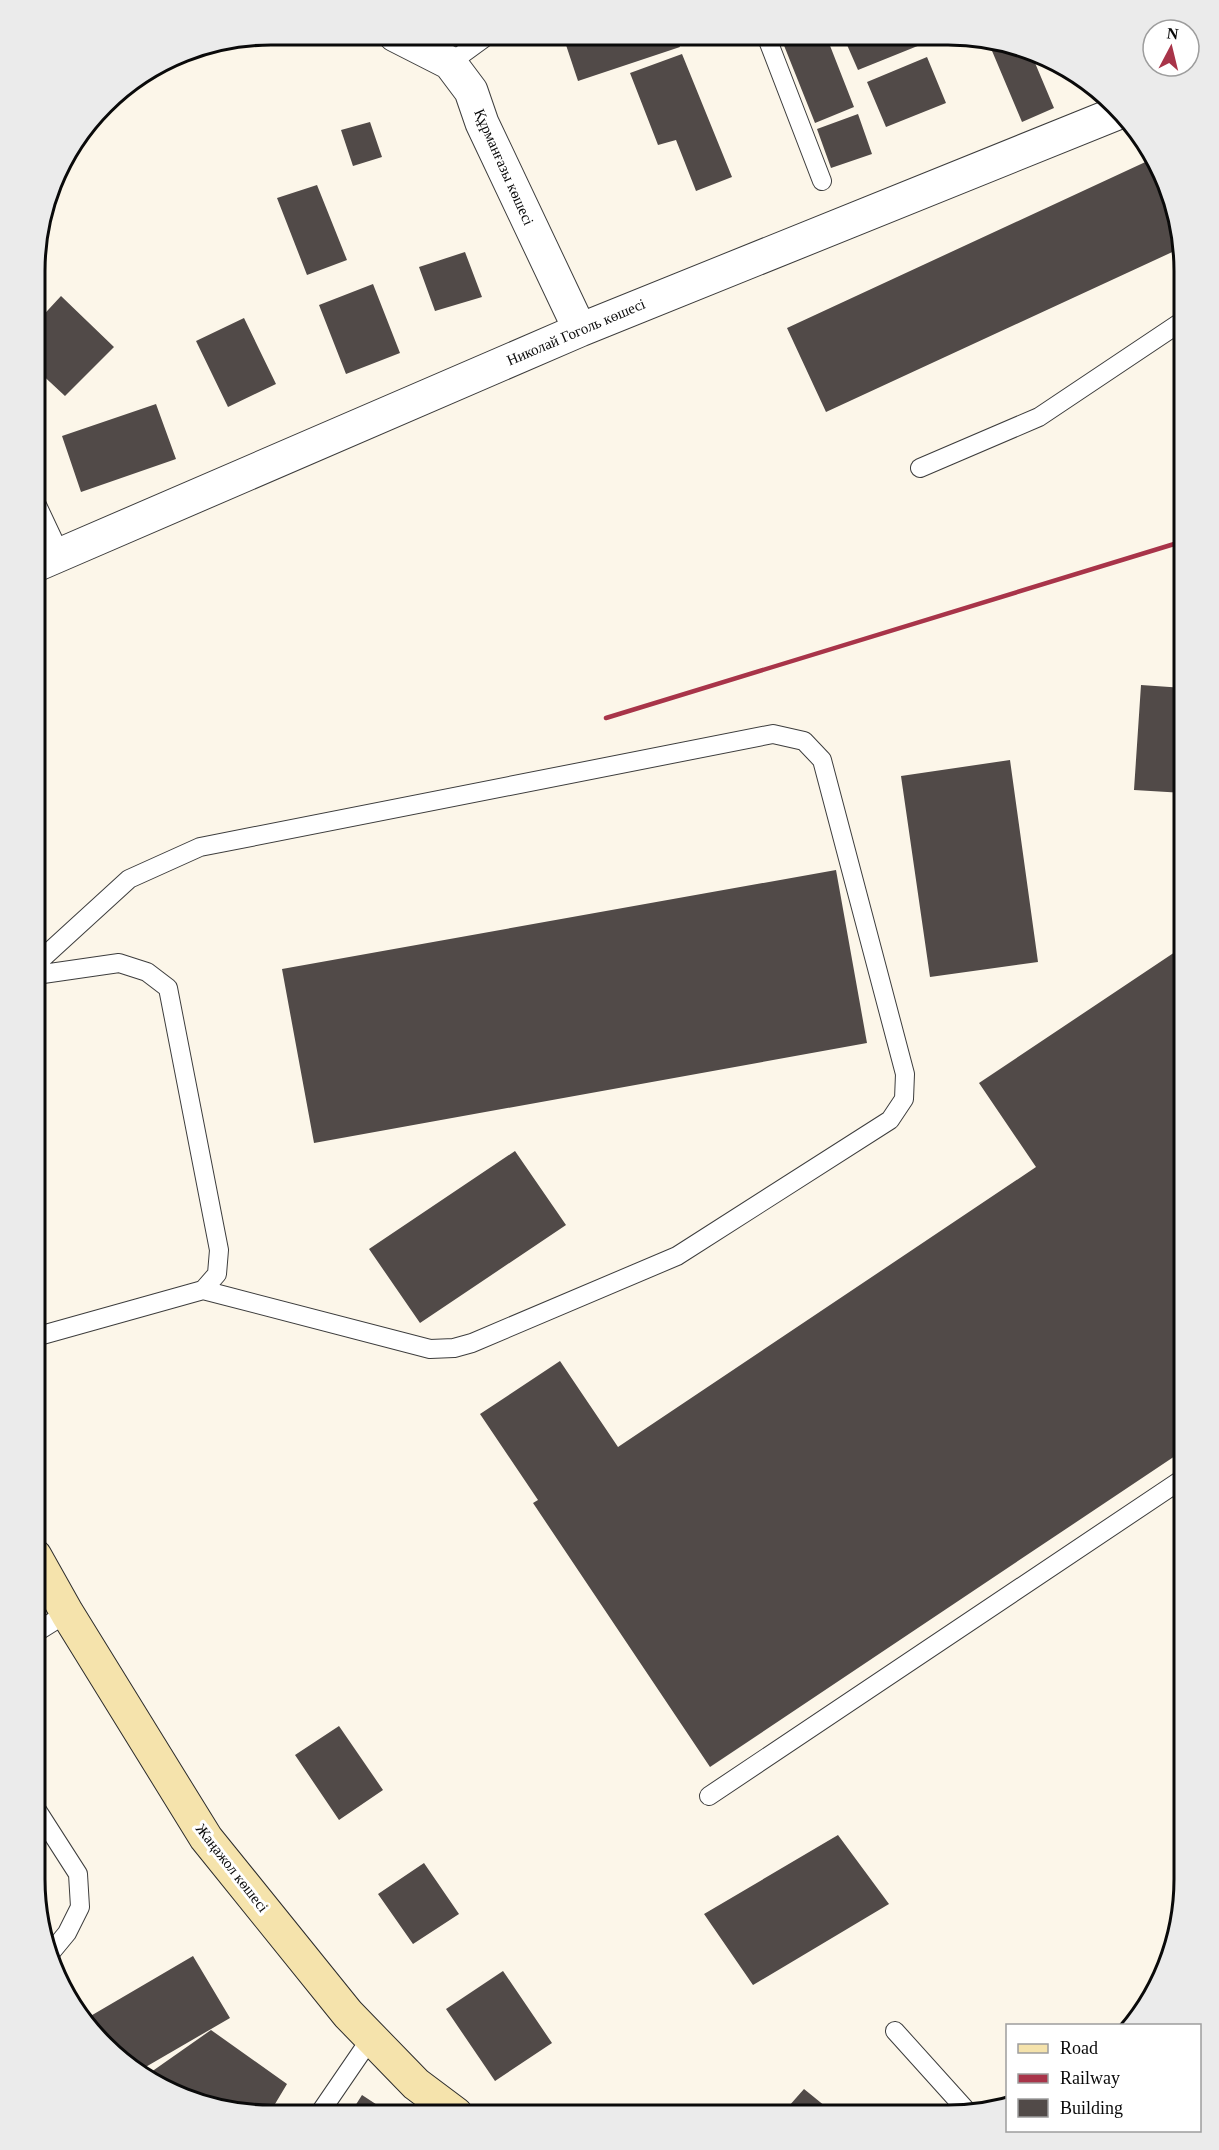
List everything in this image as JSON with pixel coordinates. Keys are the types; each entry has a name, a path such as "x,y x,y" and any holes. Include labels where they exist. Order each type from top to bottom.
{"main road":[{"name":"Жаңажол көшесі","path":"45,1574 206,1838 348,2014 416,2084 444,2105"}],"street":[{"name":"Құрманғазы көшесі","path":"415,45 450,63 471,91 482,123 580,330"},
{"name":"Николай Гоголь көшесі","path":"48,559 580,330 1111,115"}],"lane":[{"path":"450,63 475,45"},
{"path":"769,45 822,181"},
{"path":"920,468 1039,417 1174,327"},
{"path":"45,956 129,879 200,847 773,734 804,741 822,760 905,1074 904,1099 890,1120 676,1256 472,1343 454,1348 430,1349 203,1290 45,1334"},
{"path":"45,974 119,963 147,972 168,988 219,1250 217,1274 203,1290"},
{"path":"709,1796 1174,1485"},
{"path":"45,1627 67,1613"},
{"path":"45,1823 78,1874 80,1907 67,1933 56,1947"},
{"path":"895,2031 962,2105"},
{"path":"325,2105 371,2038"}],"building":[{"path":"566,45 679,45 680,47 578,81"},
{"path":"784,45 830,45 854,107 815,123"},
{"path":"847,45 920,45 858,70"},
{"path":"991,49 1035,62 1054,108 1022,122"},
{"path":"682,54 732,177 696,191 676,140 658,145 630,73"},
{"path":"927,57 946,103 886,127 867,82"},
{"path":"858,114 872,154 831,168 817,129"},
{"path":"370,122 382,157 353,166 341,130"},
{"path":"1146,162 1157,184 1170,227 1173,252 826,412 787,328"},
{"path":"317,185 347,260 307,275 277,198"},
{"path":"465,252 482,297 435,311 419,267"},
{"path":"373,284 400,353 346,374 319,305"},
{"path":"61,296 114,347 65,396 45,377 45,313"},
{"path":"244,318 276,384 228,407 196,341"},
{"path":"156,404 176,459 81,492 62,436"},
{"path":"1141,685 1174,687 1174,792 1134,790"},
{"path":"1010,760 1038,962 930,977 901,776"},
{"path":"836,870 867,1043 314,1143 282,969"},
{"path":"1174,953 1174,1457 710,1767 533,1503 538,1500 480,1414 560,1361 618,1447 1036,1167 979,1083"},
{"path":"515,1151 566,1225 420,1323 369,1249"},
{"path":"339,1726 383,1790 339,1820 295,1755"},
{"path":"838,1835 889,1904 753,1985 704,1914"},
{"path":"424,1863 459,1914 413,1944 378,1894"},
{"path":"193,1956 230,2018 145,2067 111,2039 91,2016"},
{"path":"503,1971 552,2043 495,2081 446,2009"},
{"path":"211,2030 287,2084 274,2105 256,2105 227,2101 198,2093 152,2071"},
{"path":"804,2089 824,2105 790,2105"},
{"path":"362,2095 377,2105 356,2105"}],"railway":[{"path":"606,718 1174,544"}]}
